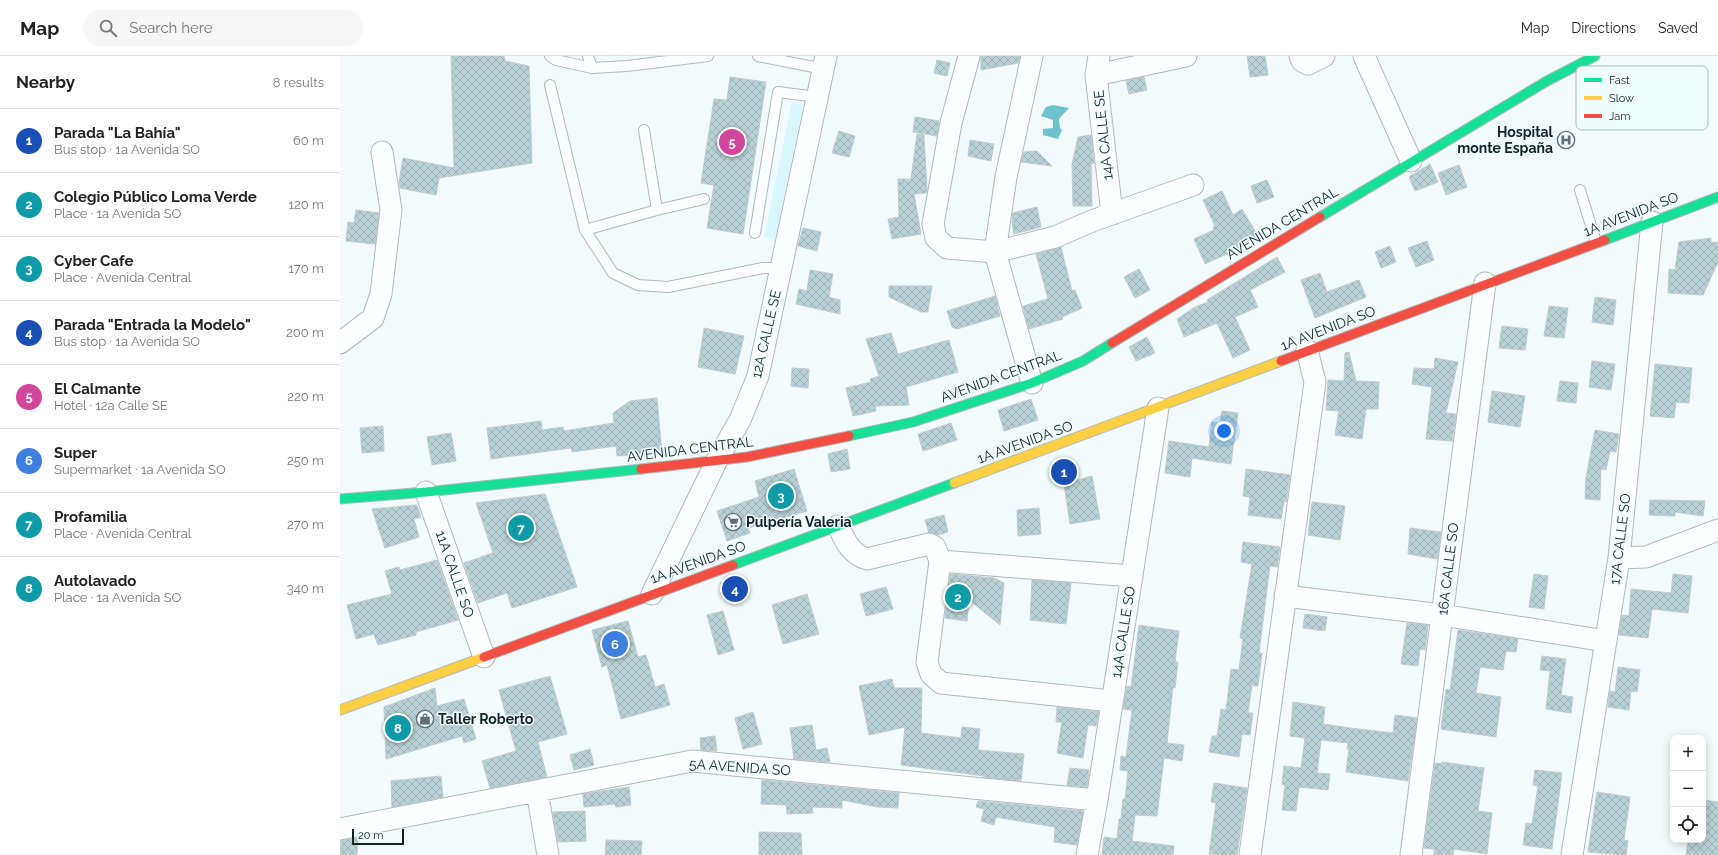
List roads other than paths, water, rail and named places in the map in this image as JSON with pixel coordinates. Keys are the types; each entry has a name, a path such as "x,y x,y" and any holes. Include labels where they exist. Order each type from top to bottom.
{"main road":[{"name":"AVENIDA CENTRAL","path":"340,499 426,492 748,457 787,450 913,422 1032,383 1083,361 1411,161 1547,81 1595,56"},
{"name":"1A AVENIDA SO","path":"340,710 1158,408 1307,350 1718,197"}],"street":[{"path":"969,56 951,123 933,224 936,238 947,248 995,252 1055,237 1112,214 1193,185"},
{"path":"1032,56 1006,177 995,252 1032,383"},
{"path":"1098,65 1186,56"},
{"path":"1300,56 1302,61 1308,64 1324,56"},
{"path":"1364,56 1411,161"},
{"name":"12A CALLE SE","path":"652,594 717,460 740,420 758,376 825,62"},
{"name":"14A CALLE SE","path":"1098,65 1112,214"},
{"path":"340,343 372,318 381,294 391,210 382,152"},
{"name":"17A CALLE SO","path":"1572,855 1619,558 1652,222"},
{"name":"16A CALLE SO","path":"1411,855 1485,283"},
{"path":"1250,855 1315,382 1307,350"},
{"name":"14A CALLE SO","path":"1087,855 1097,800 1158,408"},
{"name":"11A CALLE SO","path":"426,492 484,657"},
{"path":"838,526 848,546 860,557 867,559 929,544 935,547 940,561 927,662 931,674 941,683 1112,702"},
{"path":"1619,558 1646,557 1718,530"},
{"path":"940,561 1132,576"},
{"path":"1285,596 1442,615 1606,641"},
{"name":"5A AVENIDA SO","path":"340,829 692,761 1097,800"},
{"path":"537,791 548,855"}],"lane":[{"path":"550,56 556,60 592,68 626,66 708,56"},
{"path":"588,56 592,68"},
{"path":"758,56 825,62"},
{"path":"550,85 585,230 613,273 638,285 668,287 763,268 781,268"},
{"path":"755,233 778,92 817,97"},
{"path":"644,130 657,210"},
{"path":"1580,190 1596,242"},
{"path":"585,230 657,210 704,199"}],"water":[{"path":"1053,105 1069,108 1059,119 1060,128 1062,130 1058,139 1043,135 1043,129 1053,128 1053,120 1041,116 1046,107"}],"place":[{"name":"Hospital monte España","path":"1566,140"},
{"name":"El Calmante","path":"732,142"},
{"name":"Parada \"La Bahía\"","path":"1064,472"},
{"name":"Cyber Cafe","path":"781,496"},
{"name":"Pulpería Valeria","path":"733,522"},
{"name":"Profamilia","path":"521,528"},
{"name":"Parada \"Entrada la Modelo\"","path":"735,589"},
{"name":"Colegio Público Loma Verde","path":"958,597"},
{"name":"Super","path":"615,644"},
{"name":"Taller Roberto","path":"425,719"},
{"name":"Autolavado","path":"398,728"}]}
